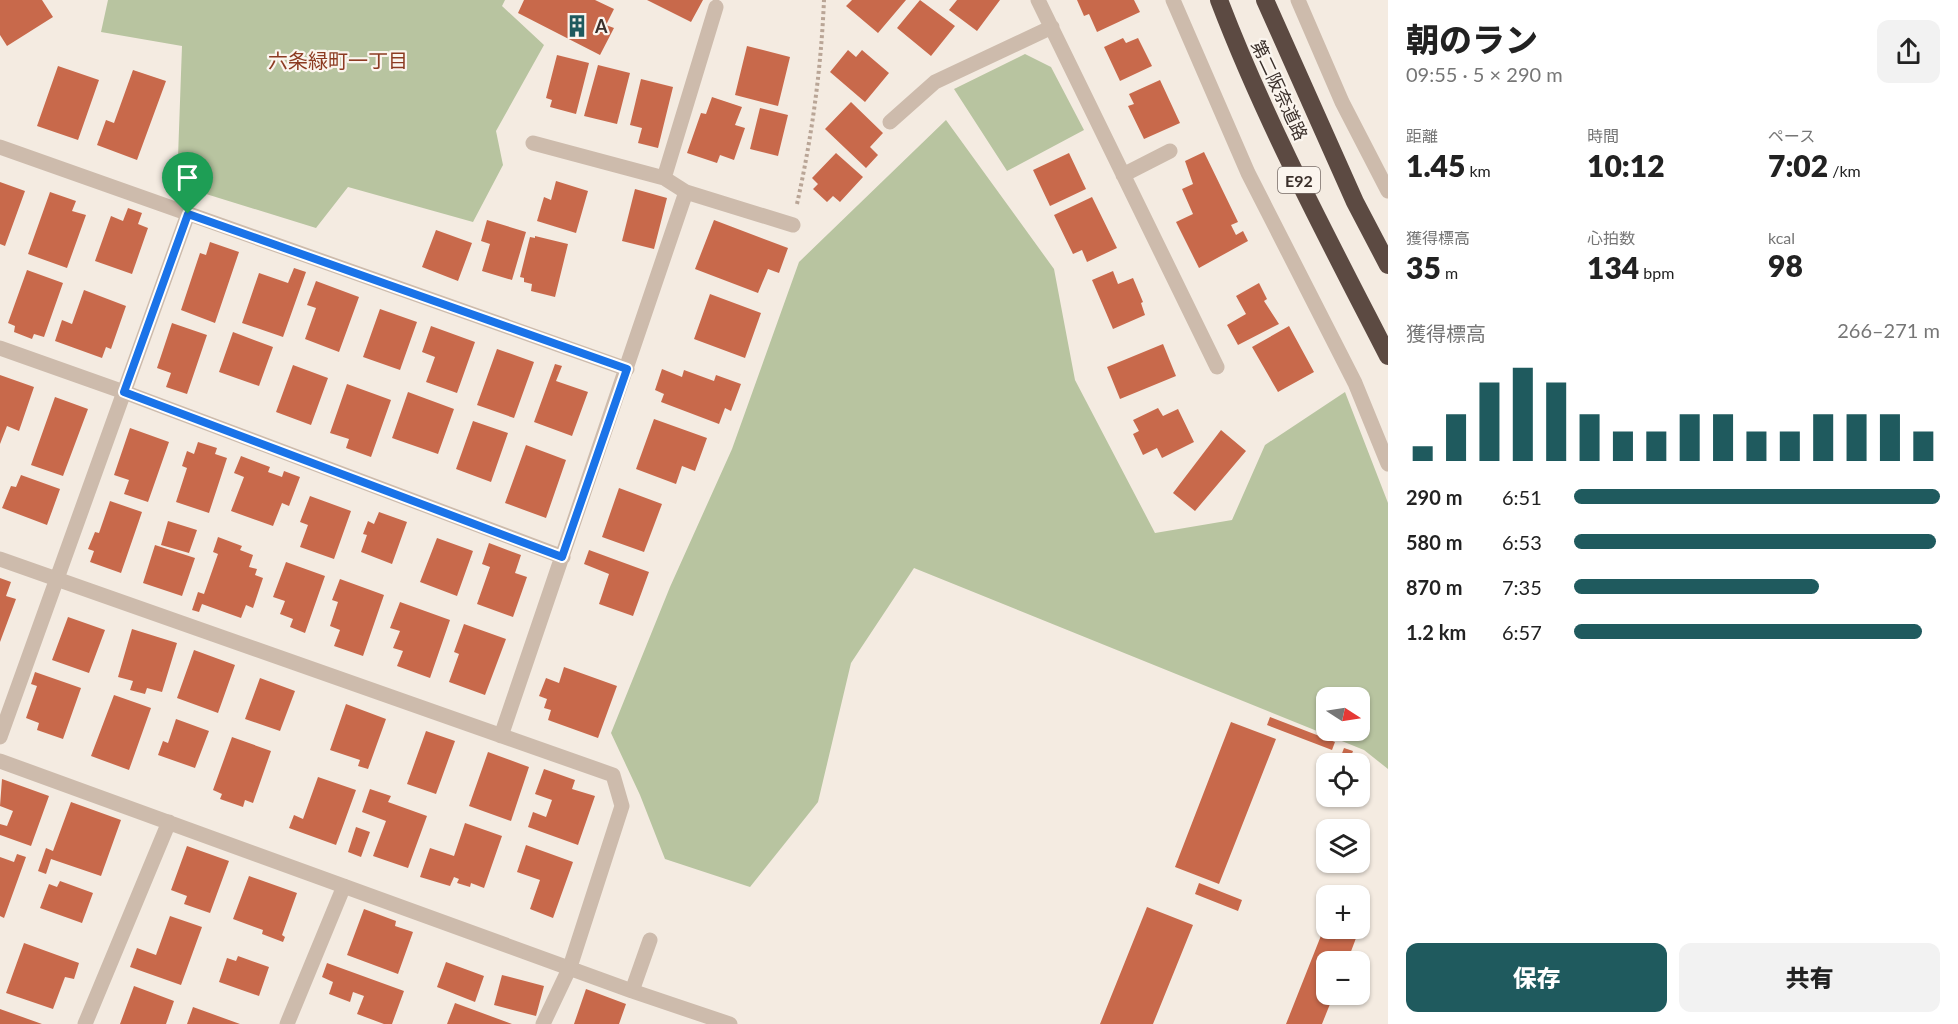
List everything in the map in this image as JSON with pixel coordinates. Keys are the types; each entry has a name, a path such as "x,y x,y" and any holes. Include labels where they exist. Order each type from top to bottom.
{"highway":[{"name":"第二阪奈道路","path":"1219,0 1239,53 1317,218 1388,356"},
{"name":"第二阪奈道路","path":"1265,0 1355,202 1388,265"}],"street":[{"path":"1038,0 1217,367"},
{"path":"1173,0 1248,172 1350,372 1388,464"},
{"path":"1298,0 1342,102 1388,191"},
{"path":"664,178 716,7"},
{"path":"891,122 935,82 1052,27"},
{"path":"533,143 664,178 686,192 793,225"},
{"path":"0,147 627,369"},
{"path":"1123,175 1170,151"},
{"path":"501,736 686,192"},
{"path":"0,737 188,214"},
{"path":"0,348 124,392 562,557"},
{"path":"0,560 613,776 622,806 570,967 543,1024"},
{"path":"0,761 632,991 730,1024"},
{"path":"85,1024 169,822"},
{"path":"287,1024 344,886"},
{"path":"632,991 650,940"}],"path":[{"path":"793,225 813,129 821,62 824,0"}],"green space":[{"path":"108,0 505,0 502,6 544,45 496,131 503,165 473,222 348,187 316,228 177,185 182,46 101,32"},
{"path":"1025,54 1051,67 1084,130 1007,171 954,89"},
{"path":"946,120 1054,269 1075,380 1155,533 1232,520 1265,445 1345,392 1388,503 1388,769 1370,753 1342,741 1370,741 1370,687 1316,687 1316,731 914,568 851,663 818,802 750,887 665,859 640,795 611,733 670,587 732,449 799,262"}],"building":[{"path":"0,0 42,0 53,17 7,46 0,35"},
{"name":"A","path":"524,0 595,0 614,9 606,25 614,28 600,55 518,13"},
{"path":"647,0 703,0 691,22"},
{"path":"852,0 906,0 878,33 846,6"},
{"path":"920,0 955,26 931,56 897,28"},
{"path":"957,0 1000,0 977,31 949,10"},
{"path":"1077,0 1134,0 1140,12 1097,32 1089,14 1084,16"},
{"path":"1123,38 1126,43 1138,38 1152,66 1120,81 1104,47"},
{"path":"747,46 790,57 778,106 735,95"},
{"path":"848,50 856,57 862,50 889,73 865,102 830,72"},
{"path":"557,55 589,63 576,114 550,107 552,100 546,98"},
{"path":"598,65 630,73 617,124 584,116"},
{"path":"58,66 99,80 78,140 37,126"},
{"path":"133,70 166,81 137,160 97,145 106,120 114,123"},
{"path":"641,79 673,87 658,148 638,143 642,128 630,125"},
{"path":"1160,80 1180,123 1144,139 1128,106 1134,104 1129,94"},
{"path":"712,97 742,107 735,125 745,128 734,160 720,155 717,163 687,153 701,113 706,114"},
{"path":"851,102 883,133 870,147 878,155 866,168 825,129"},
{"path":"760,108 788,115 778,156 750,149"},
{"path":"1204,152 1238,222 1231,225 1236,235 1243,231 1248,241 1199,268 1176,222 1193,214 1182,189 1193,184 1185,161"},
{"path":"836,153 863,177 840,202 833,196 827,202 813,189 818,184 812,178"},
{"path":"1069,153 1086,189 1050,206 1033,170"},
{"path":"556,181 588,191 576,233 537,221 544,197 551,200"},
{"path":"0,182 25,191 5,246 0,244"},
{"path":"635,189 667,198 654,249 622,241"},
{"path":"50,192 76,201 72,211 86,215 67,268 28,254"},
{"path":"1092,197 1117,248 1087,262 1082,250 1073,254 1054,215"},
{"path":"128,208 142,213 138,224 148,228 132,274 95,261 111,216 123,221"},
{"path":"487,220 526,232 512,280 482,271 490,244 481,241"},
{"path":"714,220 788,248 779,273 768,269 758,293 695,269"},
{"path":"436,230 472,243 458,281 422,267"},
{"path":"535,236 568,244 555,297 531,291 532,284 524,282 524,278 520,277 530,237 535,238"},
{"path":"210,242 239,252 215,323 181,310 200,253 206,255"},
{"path":"294,268 306,272 283,337 242,323 259,273 288,283"},
{"path":"27,270 63,283 44,337 34,334 32,339 14,332 15,326 8,323"},
{"path":"1113,271 1118,284 1133,278 1143,302 1141,303 1145,315 1113,329 1092,280"},
{"path":"316,281 359,297 339,352 305,339 316,308 307,305"},
{"path":"1259,283 1267,299 1264,301 1279,324 1238,345 1227,325 1246,314 1236,296"},
{"path":"84,290 126,306 111,349 106,347 102,358 55,341 62,320 72,324"},
{"path":"710,294 761,313 745,358 694,339"},
{"path":"380,309 417,322 400,370 363,357"},
{"path":"172,323 207,335 187,394 166,387 171,373 157,368"},
{"path":"431,326 475,342 457,393 426,382 435,357 422,352"},
{"path":"1289,326 1314,372 1278,392 1252,347"},
{"path":"233,332 273,347 259,386 219,372"},
{"path":"1163,344 1176,376 1120,399 1107,367"},
{"path":"497,349 534,362 514,418 477,405"},
{"path":"555,364 562,366 556,381 588,392 572,436 534,422"},
{"path":"293,365 328,378 311,425 276,412"},
{"path":"662,369 682,377 684,370 714,381 716,375 741,384 731,411 725,408 719,424 661,402 664,394 655,390"},
{"path":"0,375 34,387 19,431 7,426 0,444"},
{"path":"347,384 391,400 371,457 346,448 349,439 330,433"},
{"path":"408,392 454,409 438,454 392,438"},
{"path":"55,397 88,409 63,476 31,465"},
{"path":"1158,408 1163,416 1178,409 1194,442 1162,458 1157,448 1143,455 1133,434 1139,431 1133,420"},
{"path":"654,419 707,438 695,471 682,466 676,484 636,469"},
{"path":"473,421 508,433 491,482 456,469"},
{"path":"130,428 169,442 148,502 124,494 129,480 114,475"},
{"path":"1221,430 1246,451 1195,511 1173,493"},
{"path":"198,442 217,448 215,454 227,458 209,513 176,502 187,468 182,466 187,451 194,454"},
{"path":"526,445 566,460 546,518 505,503"},
{"path":"241,456 270,467 268,472 282,477 284,471 300,477 289,506 282,503 273,526 231,511 244,477 234,473"},
{"path":"21,475 60,489 47,525 2,508 11,486 16,487"},
{"path":"619,488 662,504 644,552 602,537"},
{"path":"310,496 351,511 334,559 300,547 308,525 300,522"},
{"path":"110,501 142,512 121,573 90,562 94,551 88,549 95,532 99,533"},
{"path":"379,512 407,522 392,564 361,552 367,535 363,534 368,521 374,524"},
{"path":"168,521 197,530 189,553 161,545"},
{"path":"218,537 242,546 240,550 253,555 249,567 257,569 255,575 263,578 253,608 246,605 241,618 202,604 199,612 192,610 198,592 204,594 218,554 213,552"},
{"path":"437,538 473,551 457,596 420,582"},
{"path":"489,543 521,555 515,573 527,577 513,617 477,604 490,567 482,564"},
{"path":"155,545 195,558 182,596 143,583"},
{"path":"589,550 649,572 633,616 599,604 609,574 584,564"},
{"path":"286,562 325,576 305,633 290,627 293,619 280,614 285,601 273,597"},
{"path":"0,578 11,582 6,596 16,599 0,642"},
{"path":"340,579 384,595 363,656 334,646 340,630 330,626 338,602 332,600"},
{"path":"400,602 450,620 430,678 397,666 403,651 393,648 400,631 390,628"},
{"path":"68,617 105,630 89,673 52,660"},
{"path":"464,624 506,639 485,695 449,682 459,654 454,652"},
{"path":"132,629 177,643 162,692 147,688 145,694 130,690 133,681 118,677"},
{"path":"194,650 235,665 218,713 177,698"},
{"path":"564,667 617,686 598,738 548,720 551,710 544,708 547,699 539,696 546,678 559,683"},
{"path":"35,672 81,688 63,739 37,730 39,723 26,718 37,686 31,684"},
{"path":"260,678 295,691 280,731 245,719"},
{"path":"114,695 151,708 129,770 91,756"},
{"path":"346,704 386,719 368,769 358,766 360,760 330,750"},
{"path":"1270,717 1316,735 1316,741 1335,742 1332,750 1267,725"},
{"path":"176,719 209,731 195,768 158,755 163,741 168,743"},
{"path":"1231,722 1276,739 1219,884 1175,867"},
{"path":"426,731 455,741 436,794 407,784"},
{"path":"232,737 271,751 253,803 245,800 243,807 220,799 222,794 213,790"},
{"path":"1344,748 1353,751 1352,753 1342,753"},
{"path":"488,752 529,767 511,821 469,806"},
{"path":"544,769 575,780 572,789 595,796 578,845 528,827 533,812 546,817 552,800 535,794"},
{"path":"318,777 356,790 336,845 289,828 294,815 303,819"},
{"path":"2,779 49,796 31,846 0,835 0,824 7,826 13,811 0,806"},
{"path":"370,789 391,796 388,802 427,816 408,868 373,856 386,821 362,812"},
{"path":"71,802 121,820 101,876 51,859 46,874 38,871 46,848 53,851"},
{"path":"465,823 502,836 484,888 471,883 470,887 457,883 459,879 454,877 450,886 420,877 430,848 454,856"},
{"path":"356,827 370,832 361,857 348,852"},
{"path":"526,845 573,862 553,918 530,909 540,880 517,872"},
{"path":"187,846 229,861 210,913 184,904 187,896 171,890"},
{"path":"17,854 26,857 4,918 0,916 0,857 14,862"},
{"path":"249,876 297,893 282,935 285,937 283,942 262,934 263,930 233,919"},
{"path":"60,881 93,893 82,923 40,908 49,884 57,887"},
{"path":"1199,883 1242,900 1238,911 1195,894"},
{"path":"1147,907 1193,925 1153,1024 1100,1024"},
{"path":"364,909 396,921 395,926 413,932 398,974 347,955"},
{"path":"170,916 202,927 181,985 130,967 137,948 156,955"},
{"path":"1320,939 1356,939 1351,951 1316,951 1316,1005 1330,1005 1322,1024 1286,1024"},
{"path":"24,943 79,963 74,979 65,977 53,1009 6,993"},
{"path":"238,956 269,967 259,996 219,982 227,958 236,961"},
{"path":"446,962 484,976 475,1002 437,987"},
{"path":"327,963 404,991 392,1024 384,1024 357,1014 364,996 353,992 350,1002 329,994 333,982 322,977"},
{"path":"502,975 544,986 536,1016 494,1005"},
{"path":"134,986 174,1001 166,1024 120,1024"},
{"path":"586,989 626,1004 619,1024 574,1024"},
{"path":"455,1003 512,1024 447,1024"},
{"path":"193,1007 240,1024 187,1024"},
{"path":"0,1009 42,1024 0,1024"}],"place":[{"name":"A","path":"577,26"}],"district":[{"name":"六条緑町一丁目","path":"338,60"}],"route":[{"path":"188,214 627,369 562,557 124,392 188,214"}]}
